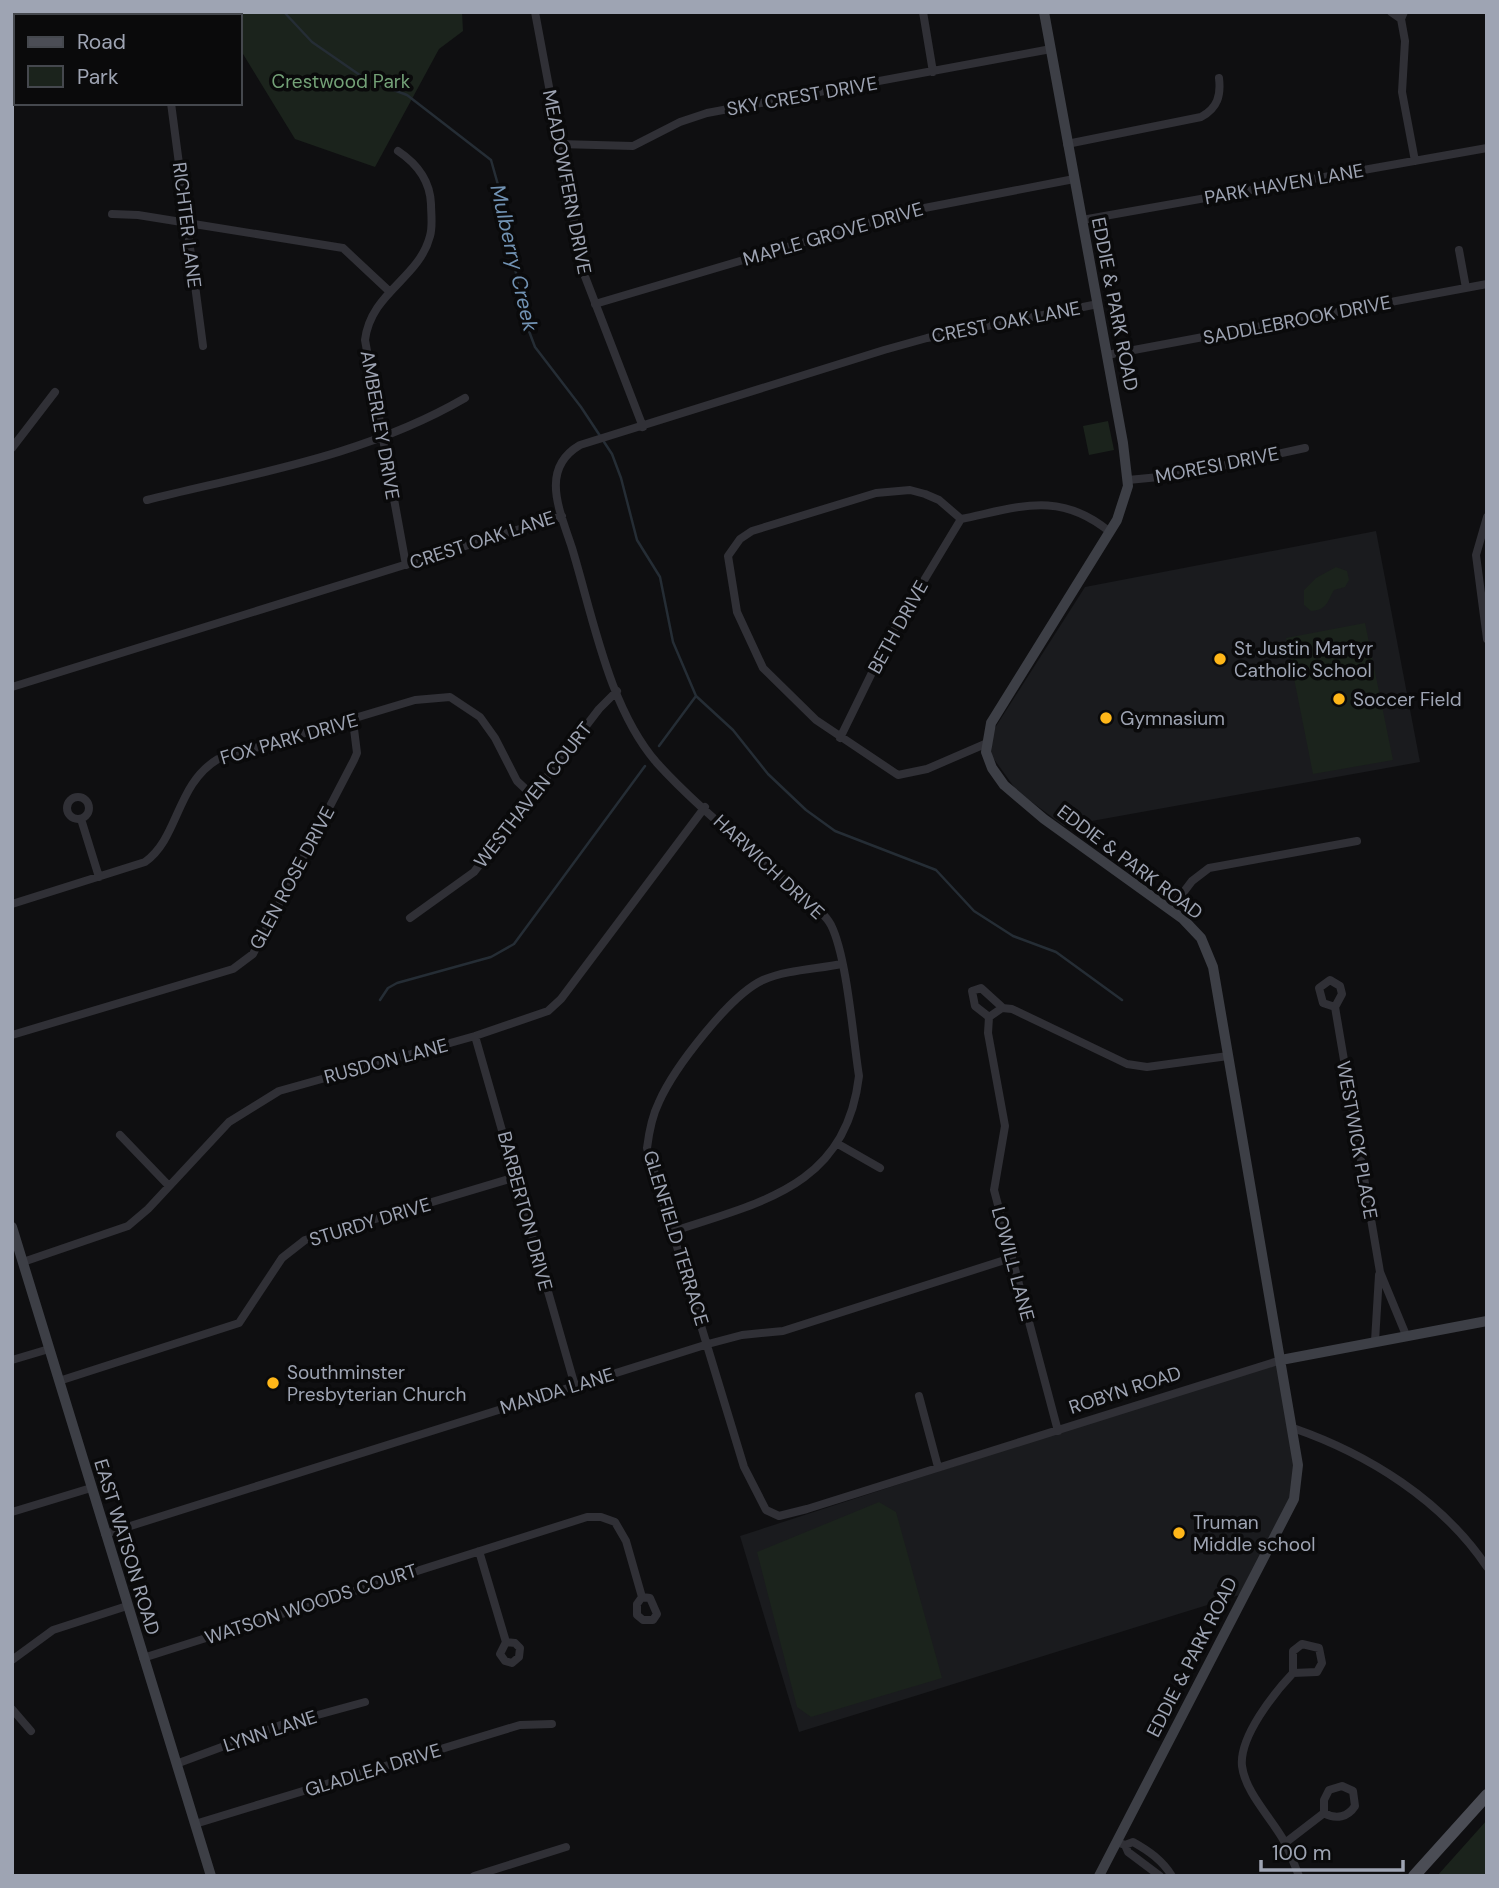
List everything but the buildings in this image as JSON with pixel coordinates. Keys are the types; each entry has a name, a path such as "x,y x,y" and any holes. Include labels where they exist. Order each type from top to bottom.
{"main road":[{"path":"1414,1876 1487,1795"}],"street":[{"name":"MEADOWFERN DRIVE","path":"535,12 577,246 595,304 643,427"},
{"path":"923,12 933,72"},
{"name":"EDDIE & PARK ROAD","path":"1044,12 1128,480 1125,504 1110,532 998,711 988,730 985,744 992,768 1010,791 1170,909 1201,938 1210,957 1293,1428 1297,1465 1294,1499 1121,1844 1100,1876"},
{"path":"1391,12 1403,16 1405,41 1402,92 1415,160"},
{"name":"SKY CREST DRIVE","path":"559,144 633,146 680,122 707,113 1051,49"},
{"path":"1067,144 1201,117 1215,106 1221,94 1219,78"},
{"name":"RICHTER LANE","path":"171,105 203,346"},
{"name":"PARK HAVEN LANE","path":"1082,219 1487,148"},
{"name":"AMBERLEY DRIVE","path":"398,151 420,170 430,194 431,234 416,264 389,291 372,314 365,340 406,565"},
{"name":"MAPLE GROVE DRIVE","path":"595,304 909,211 1074,179"},
{"path":"112,214 138,215 343,248 389,291"},
{"path":"1459,250 1466,288"},
{"name":"SADDLEBROOK DRIVE","path":"1107,355 1487,285"},
{"name":"CREST OAK LANE","path":"12,687 562,516 555,478 559,463 565,453 595,440 927,338 1098,304"},
{"path":"12,447 55,393"},
{"path":"147,500 254,477 381,438 422,423 465,398"},
{"name":"MORESI DRIVE","path":"1128,480 1180,475 1305,448"},
{"path":"985,744 927,769 898,775 840,738 816,720 763,668 748,641 731,587 728,556 740,539 752,531 876,493 910,490 939,500 961,519 1029,505 1061,505 1092,518 1110,532"},
{"name":"HARWICH DRIVE","path":"562,516 617,691 633,731 643,746 705,807 826,918 842,964 859,1076 857,1094 838,1144 813,1172 788,1190 671,1232"},
{"path":"1487,517 1476,555 1487,639"},
{"name":"BETH DRIVE","path":"840,738 888,639 961,519"},
{"name":"WESTHAVEN COURT","path":"410,918 474,872 599,709 617,691"},
{"name":"FOX PARK DRIVE","path":"12,904 151,858 196,776 218,759 353,721 415,700 450,697 480,717 495,738 517,781 533,796"},
{"name":"GLEN ROSE DRIVE","path":"12,1035 233,969 253,954 354,760 357,753 353,721"},
{"name":"RUSDON LANE","path":"23,1262 120,1230 148,1209 229,1122 279,1091 475,1036 548,1010 561,999 705,807"},
{"path":"81,818 99,877"},
{"path":"1170,909 1183,890 1209,867 1357,841"},
{"name":"GLENFIELD TERRACE","path":"779,1516 766,1510 744,1467 709,1344 671,1232 647,1148 653,1116 668,1085 703,1037 741,993 770,978 842,964"},
{"path":"1003,1008 989,1017 975,1006 972,991 981,988 1003,1008 1012,1009 1127,1063 1147,1068 1228,1056"},
{"name":"WESTWICK PLACE","path":"1335,1007 1380,1272 1406,1335"},
{"name":"LOWILL LANE","path":"989,1017 988,1033 1005,1126 994,1190 1058,1431"},
{"name":"BARBERTON DRIVE","path":"475,1036 516,1177 535,1255 575,1385"},
{"path":"120,1135 169,1186"},
{"path":"838,1144 880,1168"},
{"name":"STURDY DRIVE","path":"59,1381 239,1323 282,1258 305,1240 516,1177"},
{"name":"EAST WATSON ROAD","path":"12,1227 211,1876"},
{"name":"MANDA LANE","path":"105,1534 709,1344 742,1335 783,1331 1011,1258"},
{"name":"WESTWICK PLACE","path":"1375,1341 1380,1272"},
{"name":"ROBYN ROAD","path":"779,1516 1280,1360 1487,1321"},
{"path":"12,1360 49,1349"},
{"path":"919,1396 938,1467"},
{"path":"1293,1428 1333,1442 1416,1493 1457,1529 1487,1567"},
{"path":"12,1512 91,1488"},
{"name":"WATSON WOODS COURT","path":"143,1658 587,1517 601,1517 615,1522 626,1541 642,1597"},
{"path":"479,1550 506,1642"},
{"path":"12,1660 53,1630 127,1606"},
{"path":"1293,1674 1292,1660 1297,1647 1309,1643 1319,1648 1322,1663 1317,1672 1293,1674 1272,1695 1244,1750 1242,1766 1248,1783 1285,1843 1299,1876"},
{"name":"LYNN LANE","path":"176,1764 281,1725 365,1702"},
{"path":"12,1709 31,1731"},
{"name":"GLADLEA DRIVE","path":"195,1824 520,1725 552,1724"},
{"path":"1342,1786 1353,1791 1355,1806 1351,1812 1339,1817 1324,1813 1324,1800 1329,1790 1342,1786"},
{"path":"1285,1843 1324,1813"},
{"path":"1121,1844 1133,1842 1147,1850 1164,1864 1172,1876"},
{"path":"1121,1844 1160,1876"},
{"path":"474,1876 566,1846"}],"shaded area":[{"name":"St Justin Martyr Catholic School","path":"1376,531 1420,762 1064,826 1017,791 991,755 993,731 1085,587"},
{"path":"1281,1360 1294,1464 1291,1498 1246,1593 799,1732 740,1536"}],"green space":[{"name":"Crestwood Park","path":"217,12 462,12 463,31 439,49 375,167 295,139 242,52 242,14"},
{"path":"1108,421 1114,450 1089,455 1083,426"},
{"path":"1336,567 1347,571 1349,580 1345,587 1334,590 1323,607 1311,611 1304,605 1304,590 1316,578"},
{"name":"Soccer Field","path":"1365,623 1393,760 1313,774 1286,638"},
{"path":"879,1502 896,1512 942,1678 811,1717 797,1707 757,1552"},
{"path":"1487,1820 1487,1876 1437,1876"}],"waterway":[{"name":"Mulberry Creek","path":"284,12 312,42 367,80 407,95 491,160 504,206 524,318 535,347 581,407 612,454 637,540 660,577 673,642 696,696 733,730 768,774 806,810 835,831 936,870 974,911 1013,936 1056,952 1122,1000"},
{"path":"659,746 696,696"},
{"path":"380,1000 388,988 397,983 491,957 514,944 645,766"}],"place":[{"name":"St Justin Martyr Catholic School","path":"1220,659"},
{"name":"Soccer Field","path":"1339,699"},
{"name":"Gymnasium","path":"1106,718"},
{"name":"Southminster Presbyterian Church","path":"273,1383"},
{"name":"Truman Middle school","path":"1179,1533"}]}
